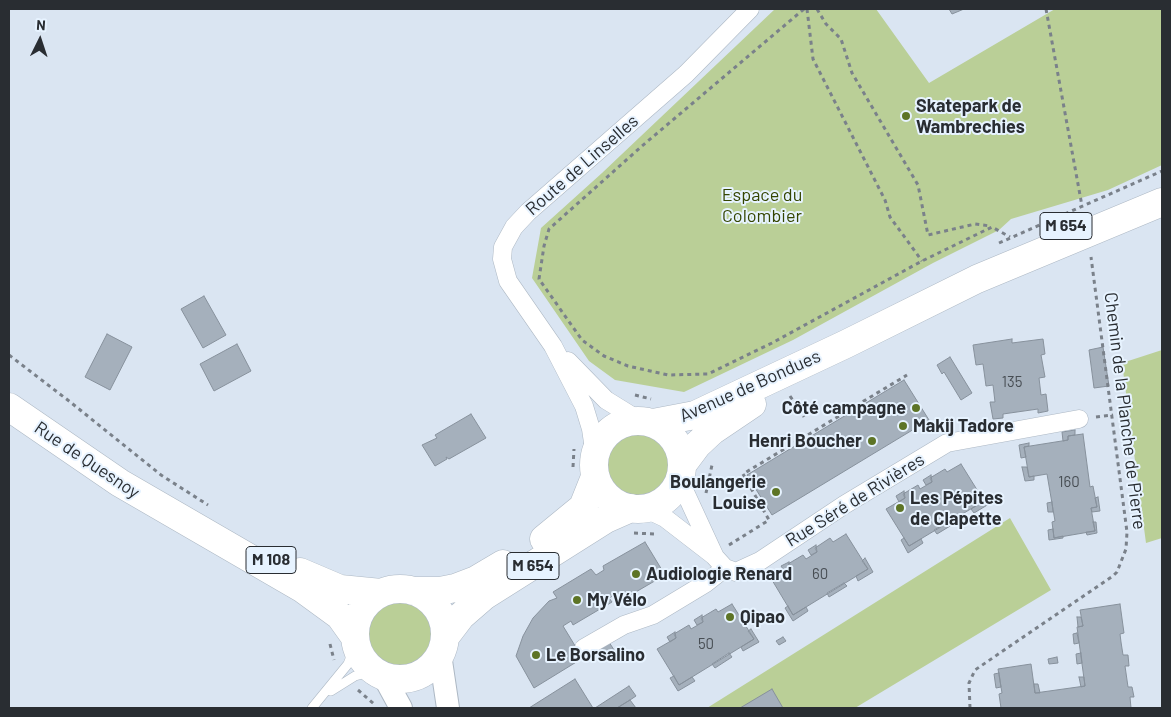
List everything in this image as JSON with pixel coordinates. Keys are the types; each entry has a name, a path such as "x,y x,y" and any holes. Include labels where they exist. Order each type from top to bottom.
{"main road":[{"name":"Avenue de Bondues","path":"977,278 1016,248 1060,222 1162,185"},
{"name":"Avenue de Bondues","path":"646,422 694,415 846,344 977,278 1162,202"},
{"name":"Avenue de Bondues","path":"681,470 697,445 717,427 846,344"},
{"name":"Rue de Quesnoy","path":"9,407 120,483 314,596 340,616 355,641"},
{"path":"646,422 666,430 674,440 680,450 681,470 677,486 668,497 633,516 610,499 584,463 611,430 624,423 646,422"},
{"name":"M 654","path":"413,590 435,591 455,588 483,576 528,550 565,524 583,507 584,463"},
{"name":"Rue de Quesnoy","path":"167,510 284,566 334,587 353,592 381,593"},
{"name":"M 654","path":"443,645 462,616 484,596 599,523 633,516"},
{"path":"397,588 413,590 427,597 437,608 444,622 443,645 429,669 412,677 398,679 379,673 363,659 355,641 355,625 360,611 371,599 381,593 397,588"}],"street":[{"name":"Route de Linselles","path":"584,463 591,429 584,406 553,346 514,292 503,270 502,253 507,237 528,212 706,55 750,9"},
{"name":"Route de Linselles","path":"553,346 606,400 646,422"},
{"name":"Rue Séré de Rivières","path":"720,563 736,572 754,565 844,505 947,443 1079,420"},
{"path":"681,470 685,492 720,563"},
{"path":"633,516 665,518 720,563"},
{"path":"584,648 624,625 653,615 706,583 720,563"},
{"path":"443,645 448,708"},
{"path":"379,673 401,708"}],"lane":[{"path":"312,708 348,664 355,641"},
{"path":"321,699 355,676 379,673"}],"path":[{"path":"806,9 642,146 549,229 544,246 539,280 582,340 604,356 628,366 668,376 708,374 772,343 922,261 992,227"},
{"path":"806,9 813,59 881,192 890,217 922,261"},
{"path":"817,9 826,24 841,39 852,73 918,185 928,235 975,224 992,227 1010,237"},
{"path":"1046,9 1082,206"},
{"path":"1060,222 1082,206 1162,171"},
{"name":"Chemin de la Planche de Pierre","path":"970,708 969,683 975,670 1113,576 1117,572 1126,550 1127,532 1090,253"},
{"path":"9,355 69,400 161,476 214,508"},
{"path":"720,563 729,545 769,520 743,474 907,375"},
{"path":"789,395 804,418"},
{"path":"704,498 713,461"},
{"path":"633,516 659,534"}],"green space":[{"name":"Espace du Colombier","path":"775,9 876,9 929,83 1055,9 1162,9 1162,165 1108,190 1011,219 999,230 933,263 793,340 684,392 615,380 589,361 532,278 541,228 602,173"},
{"path":"1162,350 1162,538 1146,543 1122,363"},
{"path":"638,434 655,439 660,443 664,448 669,465 664,482 660,487 655,491 638,496 621,491 616,487 612,482 607,465 612,448 616,443 621,439"},
{"path":"1010,518 1051,590 855,708 707,708"},
{"path":"399,602 417,608 425,616 431,634 425,652 417,660 399,666 381,660 373,652 367,634 373,616 381,608"}],"building":[{"path":"949,9 964,9 952,14"},
{"path":"204,296 226,335 203,348 181,309"},
{"path":"107,334 132,347 110,390 85,377"},
{"path":"1012,339 1012,343 1043,339 1045,354 1041,355 1045,377 1039,378 1041,395 1046,394 1048,411 1038,413 1038,409 1003,414 1003,418 993,419 990,402 995,402 993,385 986,386 983,364 976,365 973,345"},
{"path":"237,344 251,371 214,391 200,364"},
{"path":"1103,347 1109,386 1094,388 1089,350"},
{"path":"950,357 972,393 961,400 944,372 942,374 937,365"},
{"path":"904,380 929,420 772,515 747,475"},
{"path":"471,414 486,438 449,459 446,457 447,459 435,466 422,445 437,438 435,435"},
{"path":"1075,430 1075,435 1068,436 1068,440 1063,441 1062,432"},
{"path":"1083,434 1090,487 1093,486 1097,507 1091,508 1095,531 1054,538 1052,522 1055,521 1047,474 1029,477 1024,447 1068,440 1068,436"},
{"path":"1029,443 1029,446 1024,447 1026,457 1021,458 1019,445"},
{"path":"961,464 984,501 909,546 886,509 905,498 903,494 918,485 920,489 932,482 930,478 945,469 947,472"},
{"path":"1022,467 1027,467 1029,477 1034,476 1034,480 1025,481"},
{"path":"931,475 932,482 926,485 923,480"},
{"path":"904,491 905,498 899,502 896,496"},
{"path":"981,491 989,504 974,513 971,509 984,501 978,493"},
{"path":"1098,497 1100,511 1092,512 1091,508 1097,507 1095,498"},
{"path":"1052,502 1053,512 1048,512 1047,503"},
{"path":"957,517 960,520 937,534 934,530"},
{"path":"1093,522 1096,522 1097,533 1087,535 1086,532 1095,531"},
{"path":"1053,529 1054,538 1063,536 1063,538 1049,540 1048,530"},
{"path":"846,534 868,569 793,615 772,580 791,568 788,564 803,555 806,559 817,552 815,548 830,538 833,542"},
{"path":"904,538 909,546 921,539 923,543 908,553 901,540"},
{"path":"645,542 665,575 622,600 618,593 609,598 612,602 573,625 571,621 563,626 577,649 573,652 578,661 534,688 516,656 523,636 533,618 549,601 557,598 553,592 591,569 596,575 604,570 603,566"},
{"path":"816,545 817,552 811,555 808,550"},
{"path":"865,558 873,572 858,581 856,576 868,569 862,561"},
{"path":"789,562 791,568 785,572 781,566"},
{"path":"844,583 847,586 829,597 827,593"},
{"path":"732,604 754,639 679,685 657,649 676,638 674,634 689,625 691,629 703,622 701,618 716,609 718,612"},
{"path":"1120,604 1124,633 1120,634 1121,642 1123,655 1128,655 1129,666 1125,666 1128,687 1132,687 1134,697 1130,697 1131,708 1001,708 999,694 1002,693 998,669 1031,664 1035,693 1085,686 1077,627 1083,626 1080,610"},
{"path":"788,606 793,615 806,607 808,611 793,621 785,608"},
{"path":"702,615 703,622 697,625 694,620"},
{"path":"1077,617 1081,617 1083,626 1078,627"},
{"path":"751,629 759,642 743,651 741,647 754,639 748,631"},
{"path":"675,632 676,638 670,642 667,637"},
{"path":"1077,633 1079,643 1074,644 1073,634"},
{"path":"783,637 786,641 779,645 776,641"},
{"path":"607,639 616,653 602,662 594,648"},
{"path":"729,653 732,657 715,668 712,664"},
{"path":"1081,653 1082,663 1077,664 1076,654"},
{"path":"1057,657 1058,663 1049,664 1048,659"},
{"path":"999,673 1001,687 996,688 994,674"},
{"path":"674,676 679,685 692,677 695,681 678,691 670,678"},
{"path":"1079,677 1084,677 1085,686 1081,687"},
{"path":"575,679 593,708 529,708"},
{"path":"1034,684 1038,684 1040,693 1035,693"},
{"path":"629,686 636,696 630,700 617,708 595,708"},
{"path":"772,689 783,708 740,708"},
{"path":"630,700 636,708 617,708"}],"place":[{"name":"Skatepark de Wambrechies","path":"906,116"},
{"name":"Côté campagne","path":"916,408"},
{"name":"Makij Tadore","path":"903,426"},
{"name":"Henri Boucher","path":"872,441"},
{"name":"Boulangerie Louise","path":"776,492"},
{"name":"Les Pépites de Clapette","path":"900,508"},
{"name":"Audiologie Renard","path":"636,574"},
{"name":"My Vélo","path":"577,600"},
{"name":"Qipao","path":"730,617"},
{"name":"Le Borsalino","path":"536,655"}]}
